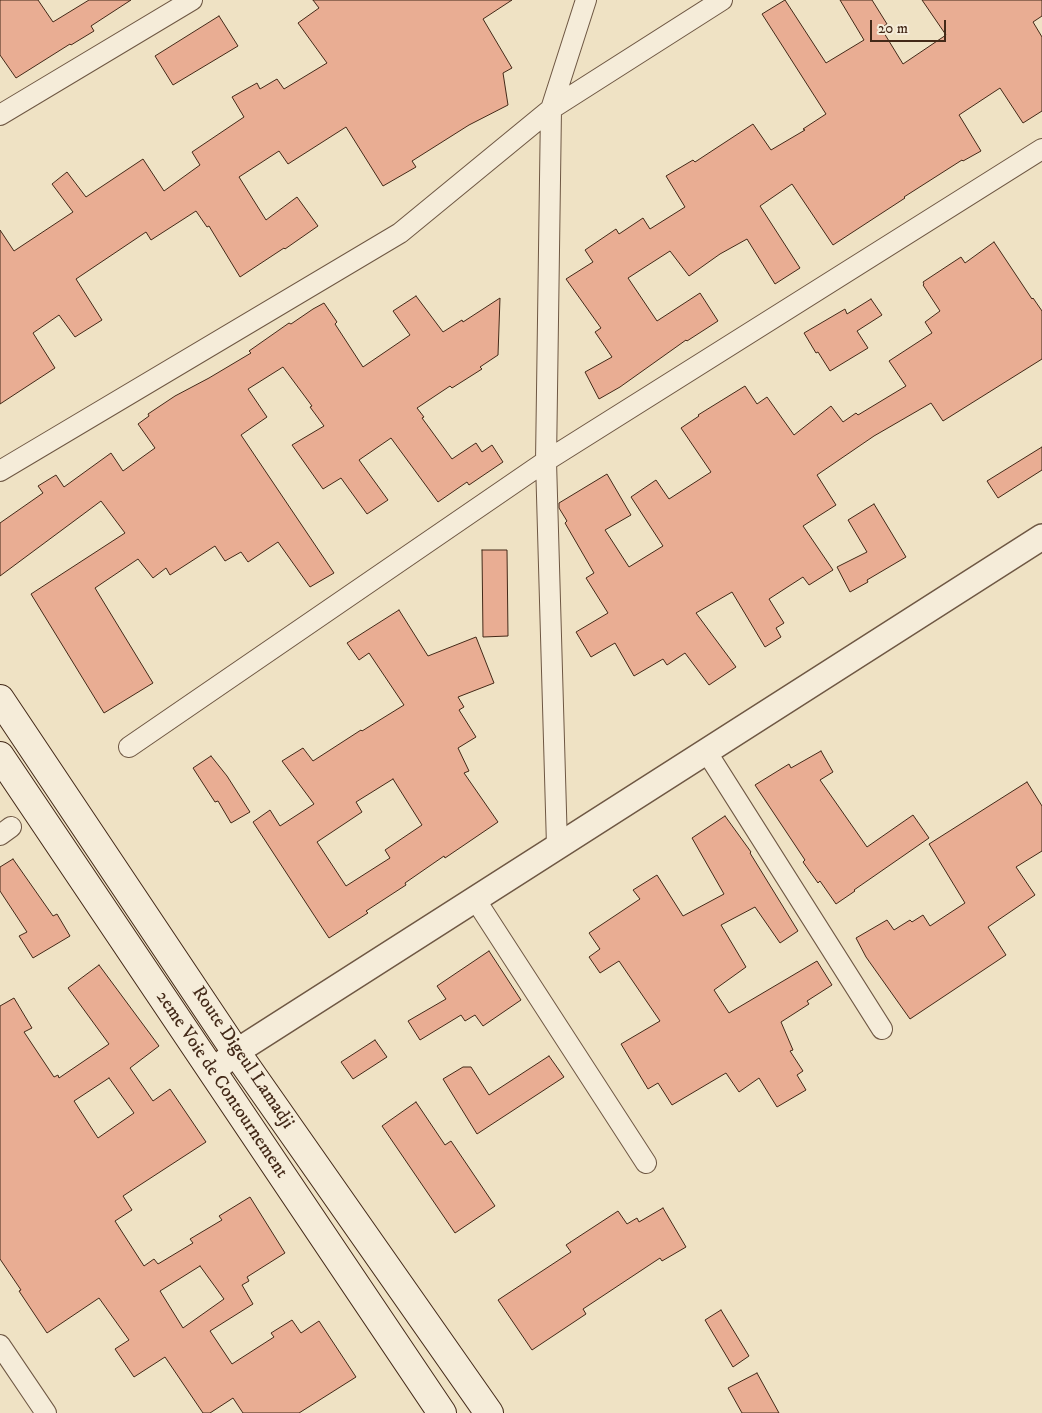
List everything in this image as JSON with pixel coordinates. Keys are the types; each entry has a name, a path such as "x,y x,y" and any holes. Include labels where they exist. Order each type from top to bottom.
{"main road":[{"name":"Route Digeul Lamadji","path":"0,699 236,1052 489,1413"},
{"name":"2eme Voie de Contournement","path":"0,756 442,1413"}],"street":[{"path":"0,115 192,0"},
{"path":"557,846 546,461 551,109 586,0"},
{"path":"0,471 400,233 551,109 722,0"},
{"path":"129,747 546,461 1042,149"},
{"path":"212,1072 236,1052 1042,537"},
{"path":"706,751 882,1029"},
{"path":"475,899 646,1163"},
{"path":"0,1345 46,1413"}],"building":[{"path":"0,0 38,0 53,22 89,0 131,0 91,26 94,31 16,78 0,55"},
{"path":"313,0 512,0 483,19 512,68 503,73 508,105 469,125 412,161 416,167 383,186 346,127 288,164 279,151 239,177 266,220 297,197 318,226 240,277 209,226 207,227 196,211 151,240 146,232 76,279 102,320 75,337 59,315 33,333 55,368 0,404 0,230 14,251 73,212 52,184 67,172 86,197 143,159 164,191 200,165 192,152 244,117 232,97 257,83 260,89 277,79 284,89 327,63 298,23 319,8"},
{"path":"785,0 826,63 864,40 840,0 872,0 887,24 881,28 903,64 946,35 922,0 1042,0 1042,16 1033,22 1042,37 1042,111 1023,123 1000,88 959,115 981,151 962,160 833,245 792,184 760,206 800,268 775,284 747,239 720,254 689,276 670,251 628,278 657,321 700,293 718,321 686,340 620,387 599,399 585,372 612,357 595,332 601,328 566,279 593,262 585,250 616,229 619,234 643,218 650,229 685,207 666,176 693,160 695,162 753,124 771,150 805,130 803,129 826,114 762,14"},
{"path":"219,16 238,46 173,85 155,56"},
{"path":"994,242 1042,311 1042,359 943,421 931,403 874,436 817,475 836,505 803,526 833,570 809,585 803,577 769,599 784,623 776,628 781,637 765,647 732,592 696,613 736,667 709,685 685,653 667,665 663,659 634,676 615,643 591,657 576,632 608,613 586,578 594,573 565,523 567,521 559,508 559,503 607,474 631,515 605,530 629,567 663,546 631,497 656,480 669,499 711,472 681,428 698,415 745,386 757,404 767,397 794,435 831,406 843,422 856,413 858,415 906,386 889,361 932,333 925,322 940,311 923,285 923,282 961,257 965,263"},
{"path":"416,296 443,332 462,320 463,322 500,298 498,355 480,367 482,369 452,388 450,386 417,408 424,417 422,418 452,459 476,443 482,452 492,445 503,462 469,485 467,482 438,502 391,438 359,460 388,500 367,514 341,478 323,489 292,445 324,426 310,407 312,406 283,367 248,389 267,417 241,435 334,573 310,587 278,542 248,562 241,552 225,561 215,546 170,575 166,568 153,578 138,559 95,588 153,683 104,713 31,594 125,533 101,501 0,576 0,523 43,493 38,486 56,475 64,487 111,453 123,471 155,448 138,424 149,416 148,414 175,396 251,353 249,351 313,309 324,303 337,322 335,324 363,367 410,335 393,311"},
{"path":"871,299 882,315 857,331 868,348 830,371 804,333 845,309 847,314"},
{"path":"1042,447 1042,470 998,498 987,481"},
{"path":"874,504 906,557 850,592 837,567 867,552 848,520"},
{"path":"482,550 507,550 508,636 483,637"},
{"path":"399,610 428,656 476,637 494,683 458,697 464,707 459,710 476,737 458,748 469,771 464,773 498,822 445,858 444,856 405,883 406,885 366,911 368,913 329,938 253,822 270,810 280,826 314,804 282,761 303,748 313,761 404,705 369,653 359,660 347,643","holes":["393,779 422,825 385,850 390,858 346,886 317,842 362,812 356,802"]},
{"path":"821,751 833,772 820,780 867,847 913,815 929,838 836,904 820,881 818,883 803,862 805,860 755,785 789,764 791,768"},
{"path":"211,756 227,776 250,812 231,823 218,801 215,802 193,768"},
{"path":"1027,782 1042,806 1042,851 1016,867 1035,895 988,927 1006,955 910,1019 866,957 856,938 887,920 894,930 910,920 912,922 923,915 930,926 965,903 929,844"},
{"path":"725,816 751,852 798,931 780,943 755,907 721,925 746,967 714,990 729,1013 817,961 832,985 807,1001 809,1004 781,1022 793,1050 790,1051 803,1071 797,1075 806,1090 777,1107 759,1078 739,1092 726,1073 672,1105 658,1083 648,1089 621,1044 660,1021 619,961 600,973 589,957 600,949 589,933 640,899 633,890 657,875 683,916 724,894 692,838"},
{"path":"13,859 53,916 57,914 70,936 33,958 19,936 27,932 0,891 0,867"},
{"path":"489,951 521,1000 483,1026 475,1015 465,1021 461,1015 420,1040 408,1021 446,999 437,986"},
{"path":"99,965 159,1046 130,1068 153,1101 170,1089 206,1142 123,1196 132,1210 115,1221 144,1266 154,1259 158,1264 193,1243 190,1239 222,1220 219,1216 250,1197 285,1253 247,1277 249,1281 242,1285 253,1304 210,1331 232,1364 274,1337 271,1333 292,1320 301,1333 319,1321 356,1377 299,1413 243,1413 233,1398 210,1413 203,1413 165,1357 134,1377 115,1349 129,1340 99,1298 47,1333 0,1259 0,1006 14,998 32,1028 24,1032 54,1077 58,1075 59,1078 109,1044 68,988","holes":["109,1078 134,1113 98,1138 74,1101","200,1266 224,1299 183,1328 160,1291"]},
{"path":"375,1040 387,1057 353,1079 341,1062"},
{"path":"549,1056 564,1077 477,1134 443,1079 463,1067 471,1067 489,1095"},
{"path":"416,1102 445,1145 451,1141 495,1206 455,1233 382,1126"},
{"path":"663,1208 686,1247 662,1261 660,1258 583,1309 586,1314 532,1350 498,1300 571,1252 566,1245 618,1211 627,1224 637,1218 639,1222"},
{"path":"721,1310 749,1356 733,1367 705,1320"},
{"path":"757,1373 779,1413 742,1413 728,1388"}]}
